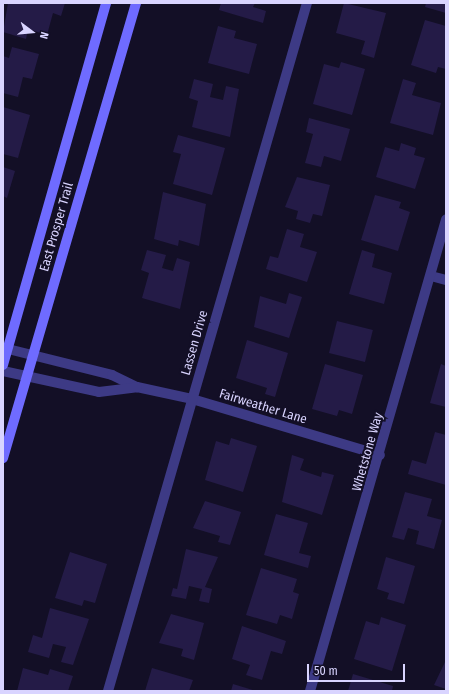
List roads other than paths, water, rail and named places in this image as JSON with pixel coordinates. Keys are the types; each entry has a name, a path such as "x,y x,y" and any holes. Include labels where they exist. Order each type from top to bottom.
{"main road":[{"name":"East Prosper Trail","path":"3,365 106,3"},
{"name":"East Prosper Trail","path":"3,458 28,377 136,3"}],"street":[{"name":"Lassen Drive","path":"108,691 307,3"},
{"name":"Whetstone Way","path":"310,691 380,455 446,219"},
{"path":"431,276 446,280"},
{"name":"Fairweather Lane","path":"8,349 112,375 137,387 192,399 380,455"},
{"name":"Fairweather Lane","path":"3,371 99,392 137,387"}]}
